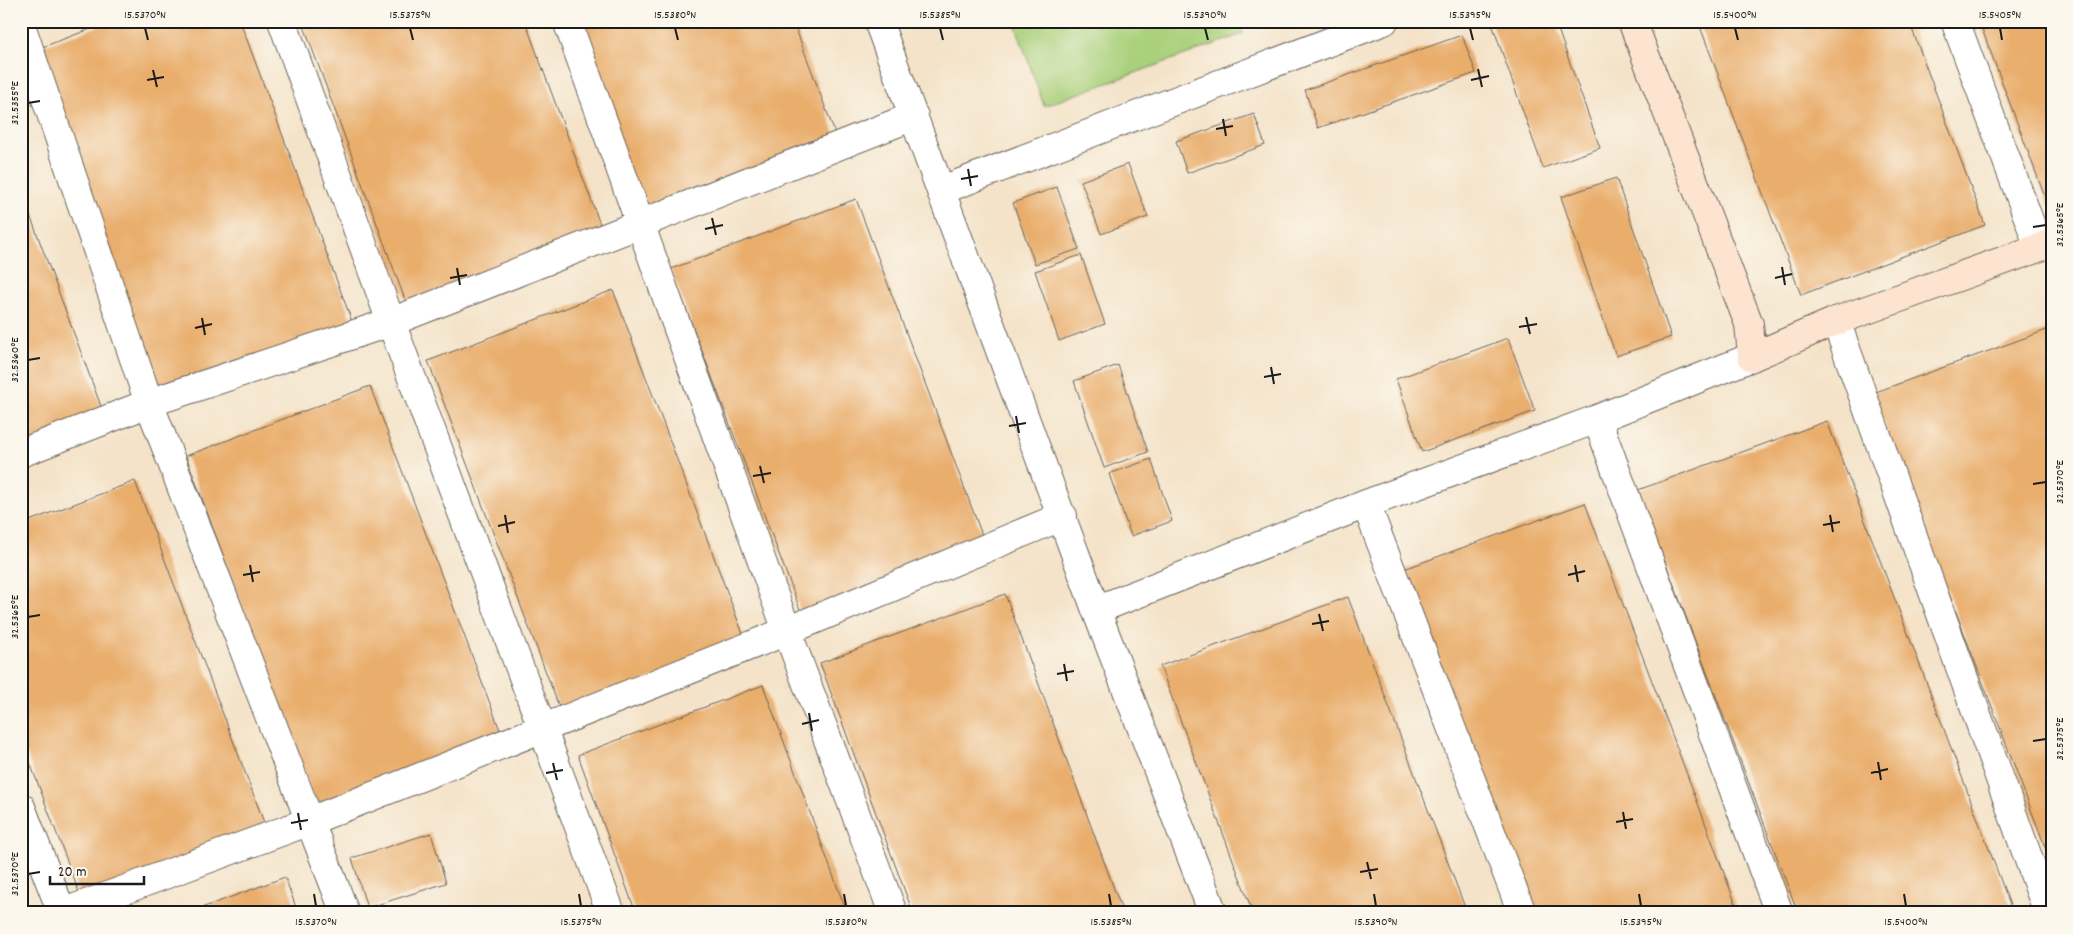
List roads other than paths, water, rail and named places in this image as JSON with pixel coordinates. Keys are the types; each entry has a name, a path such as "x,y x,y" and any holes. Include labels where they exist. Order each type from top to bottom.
{"street":[{"path":"282,21 391,322 611,913"},
{"path":"567,21 787,631 893,913"},
{"path":"878,21 1063,516 1096,610 1213,913"},
{"path":"942,190 1384,21"},
{"path":"1632,21 1749,324 1752,357"},
{"path":"1096,610 1366,504 1597,419 1836,321 2045,245 1955,21"},
{"path":"21,25 149,403 345,913"},
{"path":"21,453 149,403 391,322 914,116"},
{"path":"1836,321 2043,908"},
{"path":"1597,419 1778,913"},
{"path":"1366,504 1522,913"},
{"path":"21,807 62,913 310,821 787,631 1063,516"}]}
